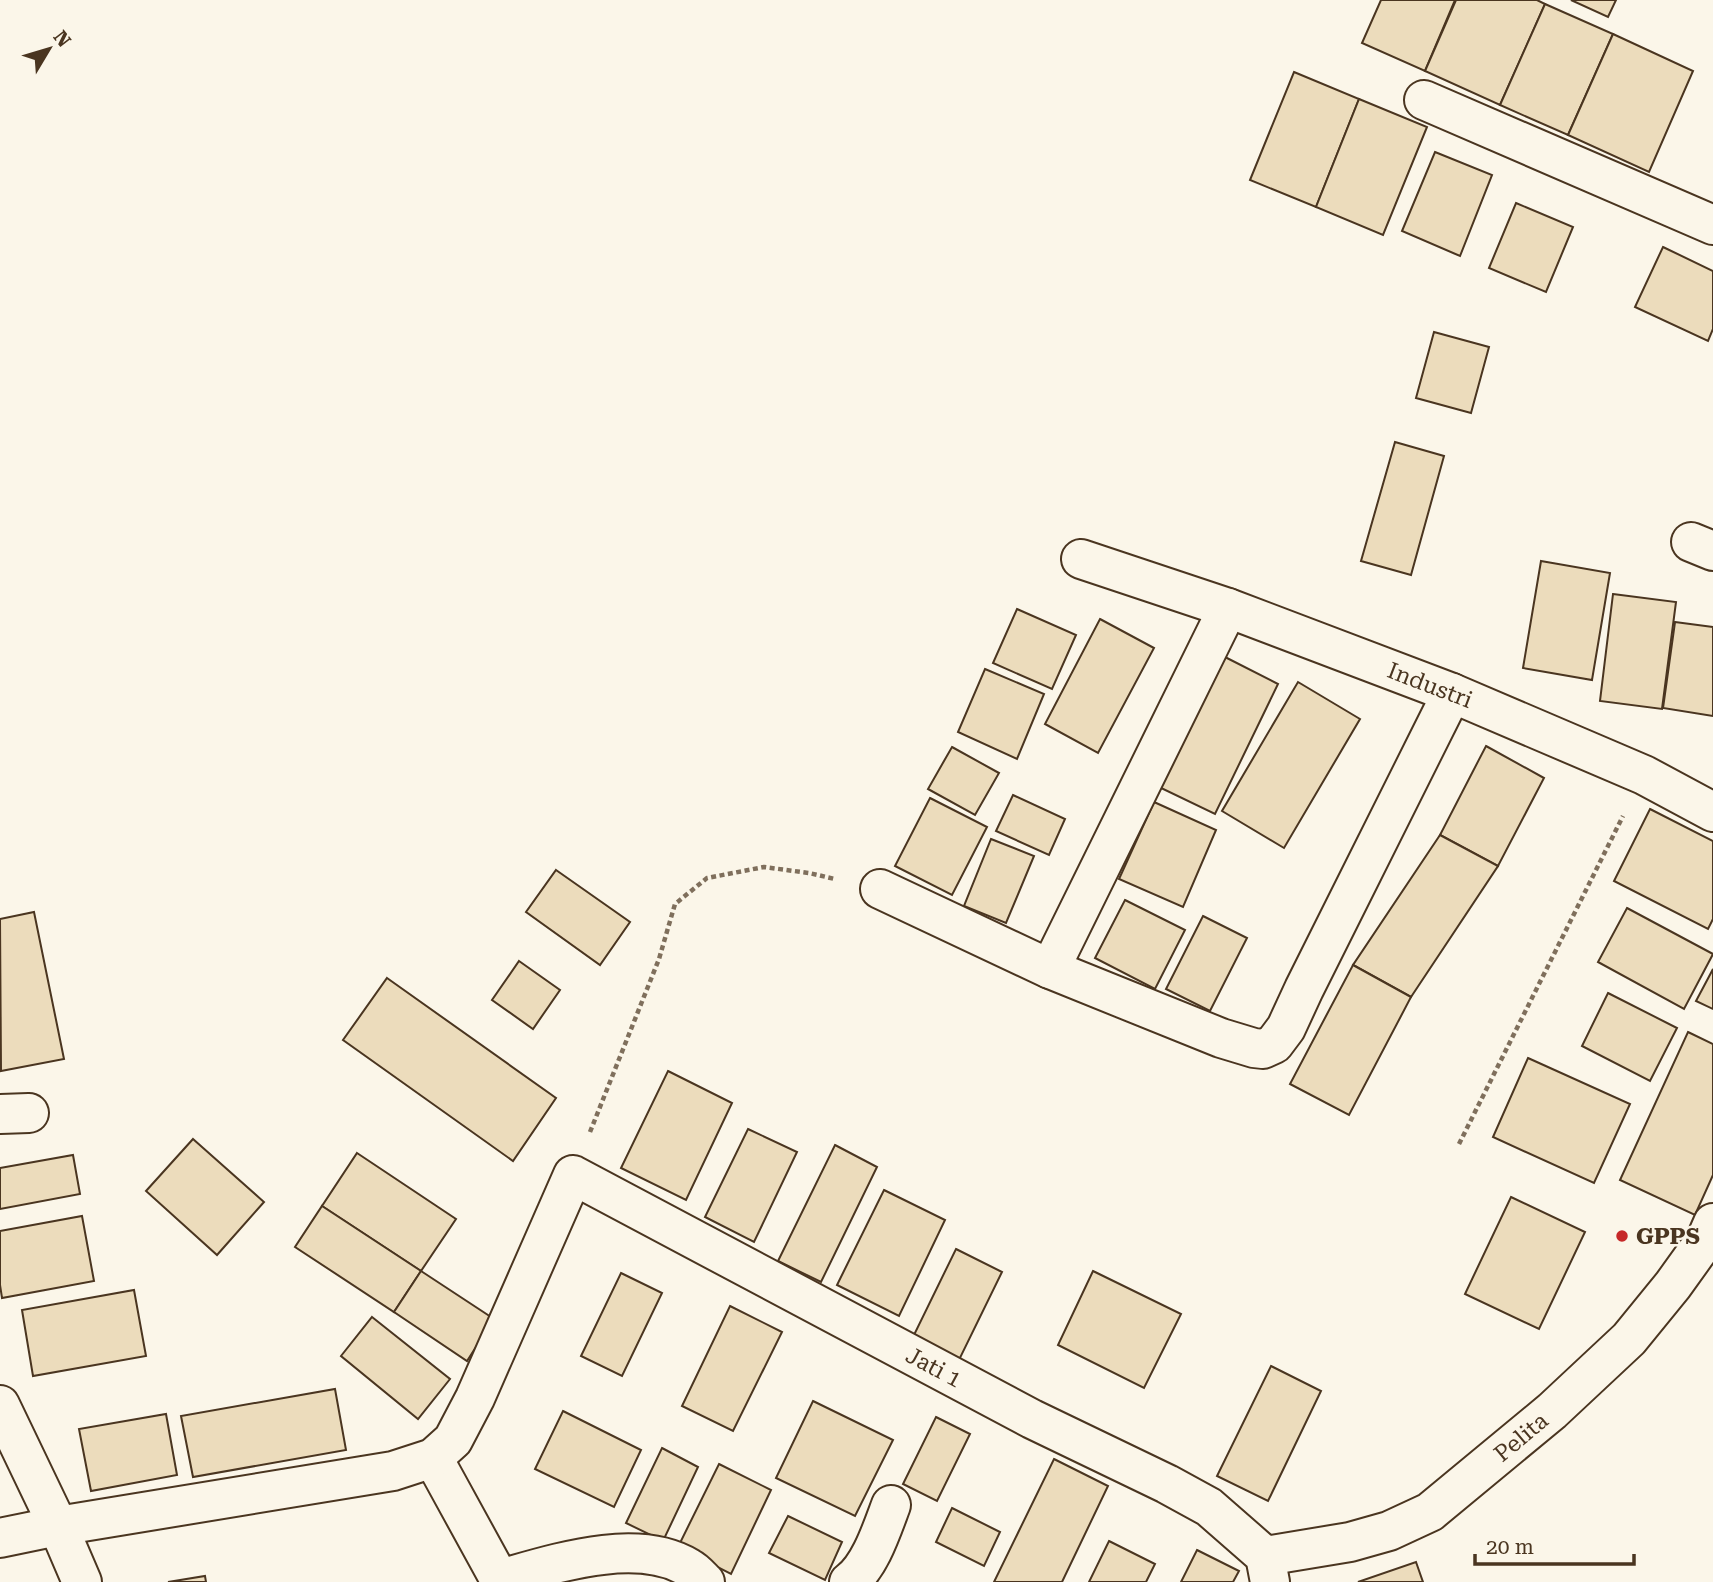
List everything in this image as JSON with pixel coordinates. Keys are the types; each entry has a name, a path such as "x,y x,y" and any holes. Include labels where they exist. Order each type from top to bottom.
{"street":[{"path":"1424,100 1713,225"},
{"name":"Industri","path":"1081,559 1228,608 1452,692 1644,775 1713,812"},
{"path":"1051,969 1228,608"},
{"path":"880,889 1051,969 1221,1038 1263,1049 1274,1044 1286,1028 1452,692"},
{"path":"0,1538 393,1471 433,1458 453,1440 475,1398 573,1175"},
{"name":"Jati 1","path":"573,1175 1032,1419 1209,1507 1268,1569"},
{"name":"Pelita","path":"1268,1569 1389,1531 1430,1513 1552,1411 1629,1339 1693,1258 1713,1223"},
{"path":"0,1405 82,1582"},
{"path":"433,1458 501,1580 569,1560 617,1553 657,1555 690,1568 705,1582"},
{"path":"849,1582 858,1576 879,1537 891,1505"}],"path":[{"path":"1459,1144 1644,775"},
{"path":"573,1175 659,959 675,904 707,878 764,867 809,873 880,889"}],"building":[{"path":"1381,0 1455,0 1425,71 1362,43"},
{"path":"1456,0 1537,0 1545,4 1500,105 1425,71"},
{"path":"1571,0 1616,0 1608,17"},
{"path":"1545,4 1613,34 1568,135 1500,105"},
{"path":"1613,34 1693,71 1649,172 1568,135"},
{"path":"1294,72 1359,99 1316,207 1250,180"},
{"path":"1359,99 1427,127 1383,235 1316,207"},
{"path":"1435,152 1492,175 1460,256 1402,231"},
{"path":"1516,203 1573,227 1546,292 1489,268"},
{"path":"1663,247 1713,271 1713,329 1708,341 1635,307"},
{"path":"1434,332 1489,347 1471,413 1416,398"},
{"path":"1395,442 1444,456 1411,575 1361,561"},
{"path":"1541,561 1610,573 1592,680 1523,668"},
{"path":"1613,594 1676,602 1662,709 1600,701"},
{"path":"1017,609 1076,635 1052,689 993,663"},
{"path":"1100,619 1154,648 1098,753 1045,724"},
{"path":"1675,622 1713,627 1713,716 1663,708"},
{"path":"1223,656 1278,684 1215,814 1159,787"},
{"path":"985,669 1044,694 1017,759 958,732"},
{"path":"1298,682 1360,719 1284,848 1222,811"},
{"path":"1486,746 1544,778 1498,866 1440,835"},
{"path":"952,747 999,773 975,815 928,789"},
{"path":"1013,795 1065,819 1049,855 996,831"},
{"path":"930,798 987,827 952,895 895,866"},
{"path":"1154,802 1216,830 1183,907 1119,879"},
{"path":"1650,809 1713,841 1713,919 1708,929 1614,881"},
{"path":"1440,835 1498,866 1411,997 1353,965"},
{"path":"991,839 1034,856 1006,923 964,906"},
{"path":"556,870 630,922 600,965 526,912"},
{"path":"1125,900 1185,930 1155,989 1095,958"},
{"path":"1627,908 1713,954 1684,1009 1598,962"},
{"path":"34,912 64,1059 1,1071 0,919"},
{"path":"1203,916 1247,938 1210,1011 1166,989"},
{"path":"519,961 560,990 533,1029 492,1000"},
{"path":"1353,965 1411,997 1349,1115 1290,1084"},
{"path":"1713,969 1713,1009 1696,1001"},
{"path":"387,978 556,1098 513,1161 343,1040"},
{"path":"1608,993 1677,1028 1650,1081 1582,1046"},
{"path":"1688,1032 1713,1044 1713,1175 1695,1215 1620,1180"},
{"path":"1528,1058 1630,1104 1594,1183 1493,1137"},
{"path":"668,1071 732,1103 686,1200 621,1168"},
{"path":"748,1129 797,1152 754,1242 705,1217"},
{"path":"193,1139 264,1202 217,1255 146,1191"},
{"path":"835,1145 877,1167 821,1282 778,1261"},
{"path":"357,1153 456,1219 421,1271 322,1206"},
{"path":"73,1155 80,1194 0,1209 0,1168"},
{"path":"884,1190 945,1220 899,1316 837,1285"},
{"path":"1511,1197 1585,1232 1539,1329 1465,1294"},
{"path":"322,1206 421,1271 394,1312 295,1247"},
{"path":"82,1216 94,1281 2,1298 0,1231"},
{"path":"956,1249 1002,1272 958,1362 912,1339"},
{"path":"421,1271 494,1319 467,1361 394,1312"},
{"path":"1093,1271 1181,1314 1144,1388 1058,1345"},
{"path":"621,1273 662,1293 622,1376 581,1356"},
{"path":"134,1290 146,1356 33,1376 22,1310"},
{"path":"730,1306 782,1332 733,1431 682,1406"},
{"path":"372,1317 450,1379 418,1419 341,1356"},
{"path":"1271,1366 1321,1391 1268,1501 1217,1476"},
{"path":"335,1389 346,1450 193,1477 181,1416"},
{"path":"813,1401 893,1440 855,1516 776,1478"},
{"path":"563,1411 641,1450 614,1507 535,1469"},
{"path":"166,1414 177,1475 91,1491 79,1429"},
{"path":"936,1417 970,1434 937,1501 903,1484"},
{"path":"662,1448 698,1467 663,1541 626,1523"},
{"path":"1054,1459 1108,1486 1062,1582 994,1582"},
{"path":"719,1464 771,1490 731,1574 678,1547"},
{"path":"952,1508 1000,1532 984,1566 936,1542"},
{"path":"788,1516 842,1542 825,1580 769,1553"},
{"path":"1109,1541 1155,1564 1146,1582 1089,1582"},
{"path":"1197,1550 1239,1571 1233,1582 1181,1582"},
{"path":"1416,1562 1423,1582 1358,1582"},
{"path":"205,1576 206,1582 168,1582"}],"place":[{"name":"GPPS","path":"1622,1236"}]}
